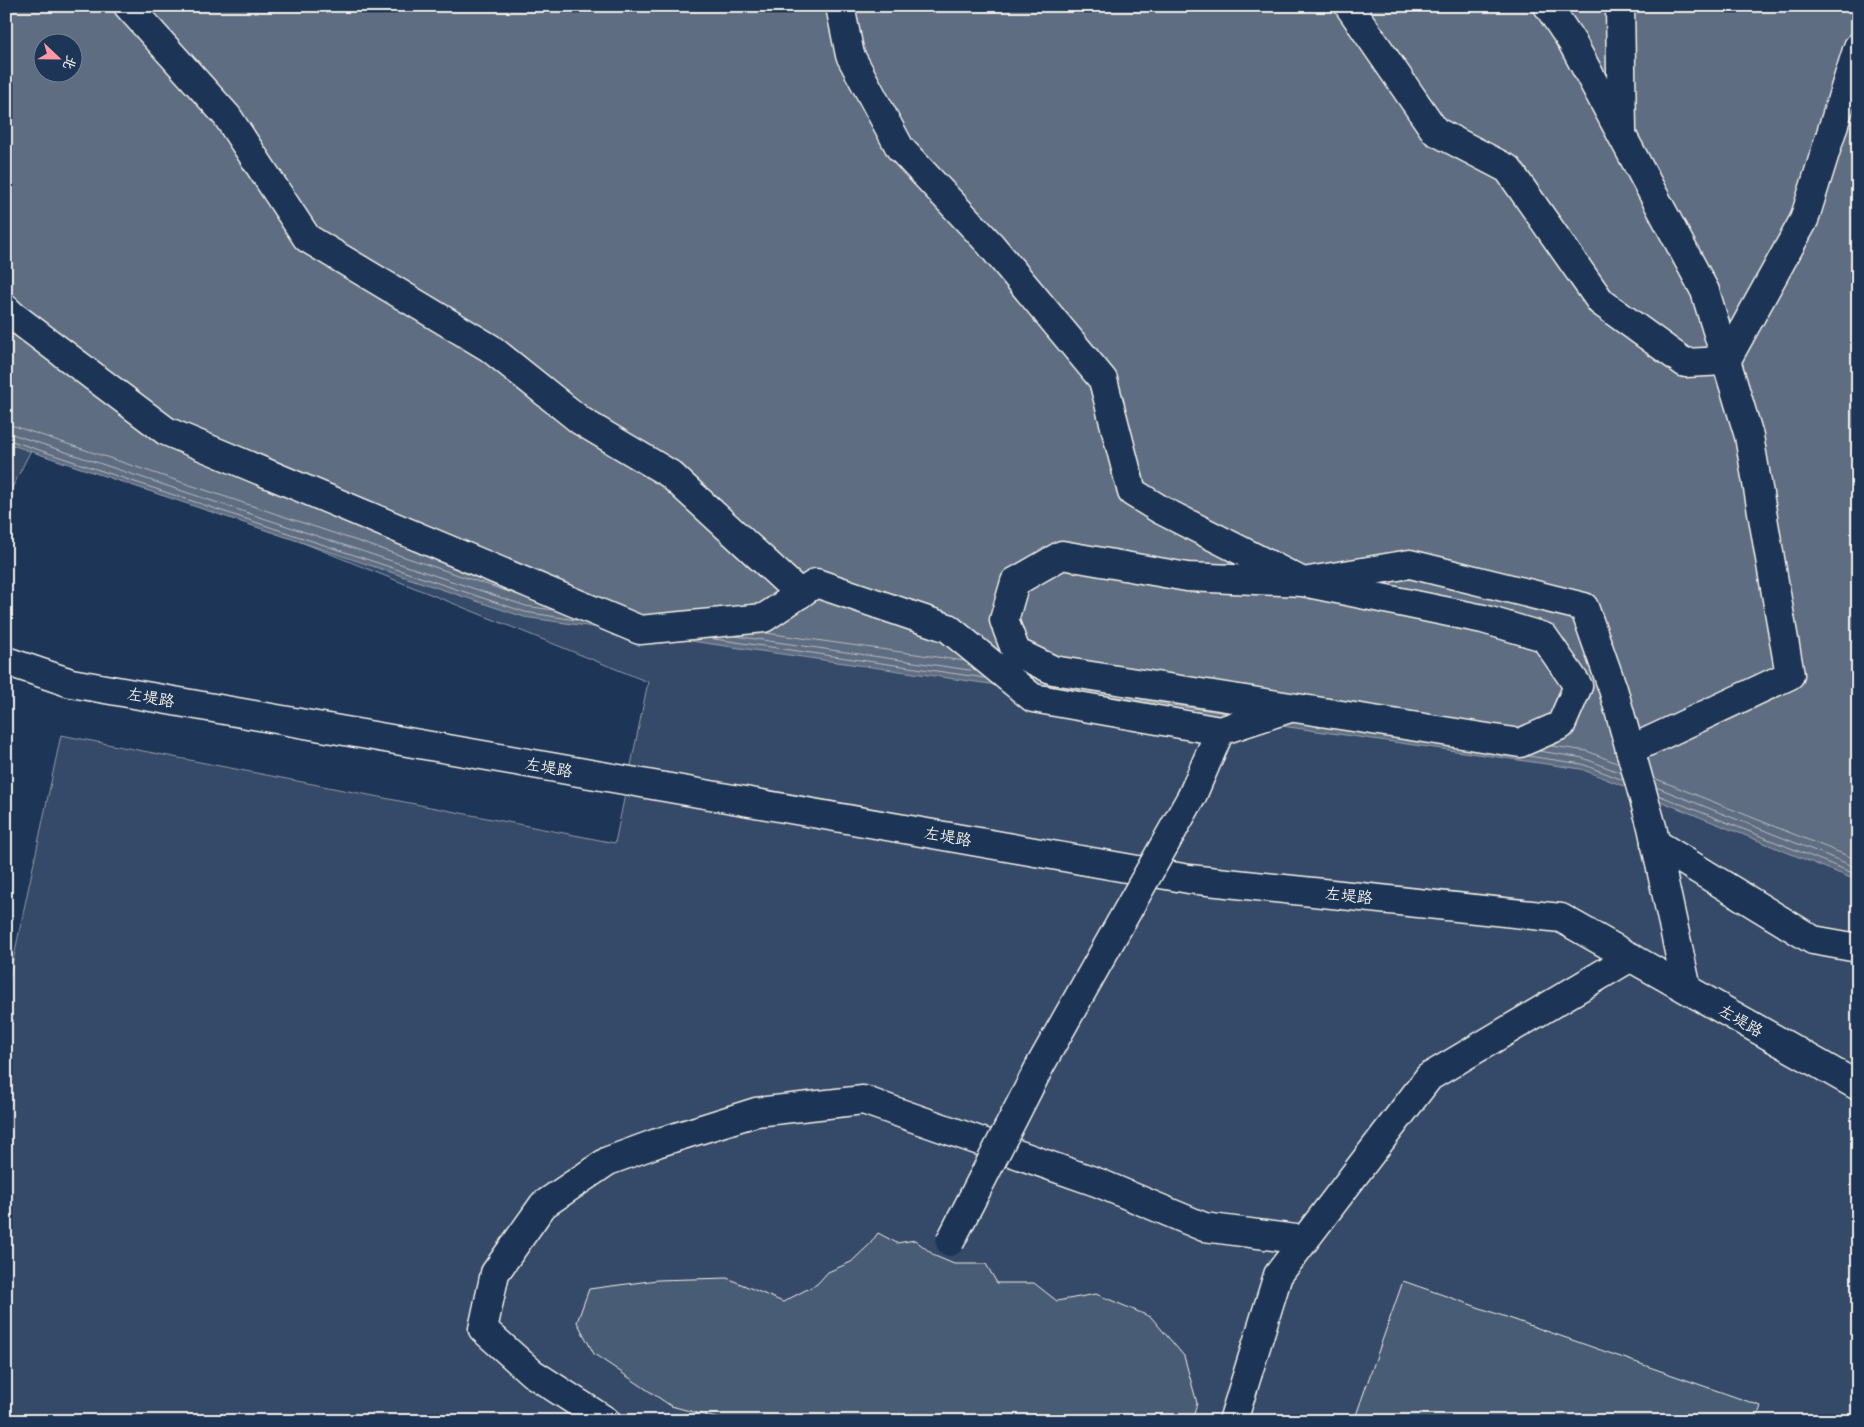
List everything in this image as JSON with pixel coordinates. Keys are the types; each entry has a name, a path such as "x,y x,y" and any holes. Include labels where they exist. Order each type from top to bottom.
{"main road":[{"path":"128,6 227,116 307,238 490,348 581,421 670,474 800,594"},
{"path":"840,6 850,55 900,148 990,244 1103,380 1132,492 1161,510 1303,582 1410,564 1584,607 1613,689 1652,827 1687,989"},
{"path":"1349,6 1435,131 1508,169 1601,302 1685,363 1726,361"},
{"path":"1548,6 1572,42 1705,291 1749,436 1790,675 1630,750"},
{"path":"1620,6 1622,135"},
{"path":"1726,361 1804,220 1858,48"},
{"path":"6,309 166,430 640,630 764,618 816,583 948,628 1033,698 1220,732 1294,707"},
{"path":"1062,554 1187,577 1303,582 1483,619 1544,637 1578,686 1561,725 1520,743 1053,670 1016,652 1004,620 1015,582 1062,554"},
{"name":"左堤路","path":"8,667 71,683 1189,879 1561,918 1858,1086"},
{"path":"950,1242 1041,1064 1192,796 1220,732"},
{"path":"1655,843 1813,940 1858,948"},
{"path":"1233,1421 1278,1274 1429,1076 1632,957"},
{"path":"606,1421 532,1373 483,1329 495,1273 543,1206 608,1161 657,1143 756,1112 862,1100 1099,1183 1204,1227 1304,1240"}],"shaded area":[{"path":"6,6 1858,6 1858,1421 6,1421 6,994 61,735 615,843 648,682 38,436 6,500"}],"water":[{"path":"6,6 1858,6 1858,881 1581,769 524,617 6,443"}],"building":[{"path":"878,1233 897,1243 915,1240 935,1256 954,1264 986,1264 997,1283 1034,1283 1057,1301 1096,1294 1151,1317 1184,1356 1197,1403 1192,1421 727,1421 671,1406 594,1354 577,1322 589,1289 657,1280 727,1278 783,1302 817,1284 828,1272 851,1262 870,1244"},
{"path":"1403,1281 1761,1406 1756,1421 1354,1421"}]}
